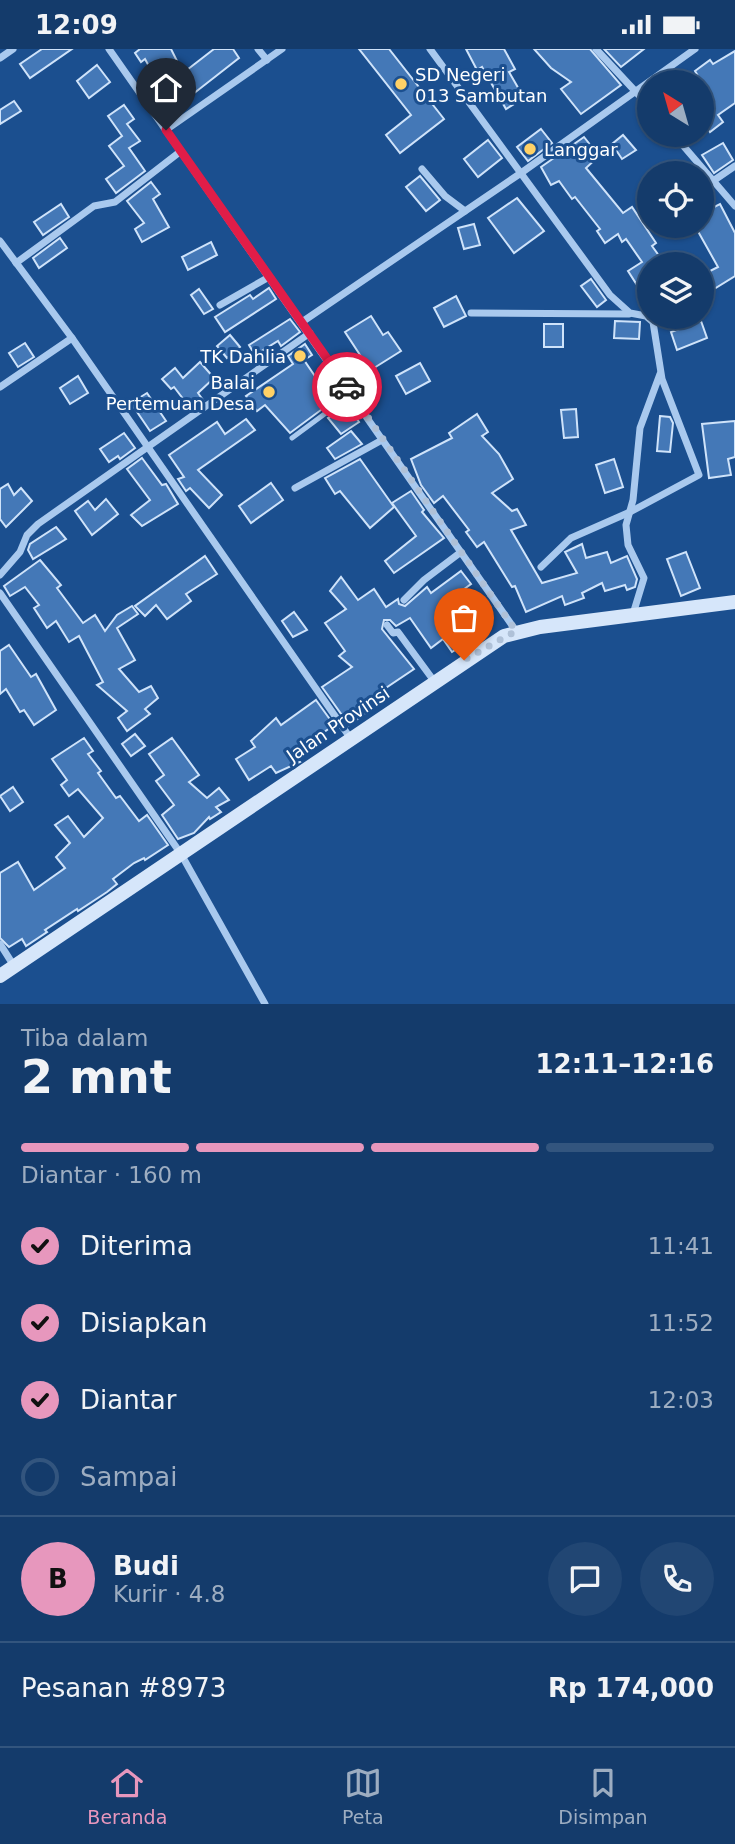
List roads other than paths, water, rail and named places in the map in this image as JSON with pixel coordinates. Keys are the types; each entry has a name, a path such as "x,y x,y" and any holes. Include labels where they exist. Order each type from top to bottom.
{"main road":[{"name":"Jalan Provinsi","path":"0,976 434,681 516,631 735,602"}],"street":[{"path":"0,58 13,49"},
{"path":"109,49 302,321 516,631"},
{"path":"258,49 267,60"},
{"path":"166,130 282,49"},
{"path":"430,49 610,295 630,313"},
{"path":"596,49 637,91"},
{"path":"302,321 521,173 635,89 695,49"},
{"path":"684,147 696,161"},
{"path":"16,263 94,206 115,202 181,151"},
{"path":"714,180 735,166"},
{"path":"422,169 445,196 465,211"},
{"path":"714,182 735,206"},
{"path":"0,241 72,338 351,739"},
{"path":"220,305 269,277"},
{"path":"471,313 630,313 646,316 656,328 660,372 699,475 630,512 571,538 541,567"},
{"path":"0,575 20,552 27,535 38,524 310,333"},
{"path":"0,387 72,338"},
{"path":"632,615 644,578 628,545 626,525 630,512 640,428 660,372"},
{"path":"295,488 382,440"},
{"path":"404,600 424,580 461,552"},
{"path":"0,593 181,854 265,1004"},
{"path":"387,625 393,633 398,632 434,681"},
{"path":"0,944 15,966"}],"lane":[{"path":"292,438 334,407 333,390 344,382"}],"place":[{"name":"SD Negeri 013 Sambutan","path":"401,84"},
{"name":"Langgar","path":"530,149"},
{"name":"TK Dahlia","path":"300,356"},
{"name":"Balai Pertemuan Desa","path":"269,392"}]}
